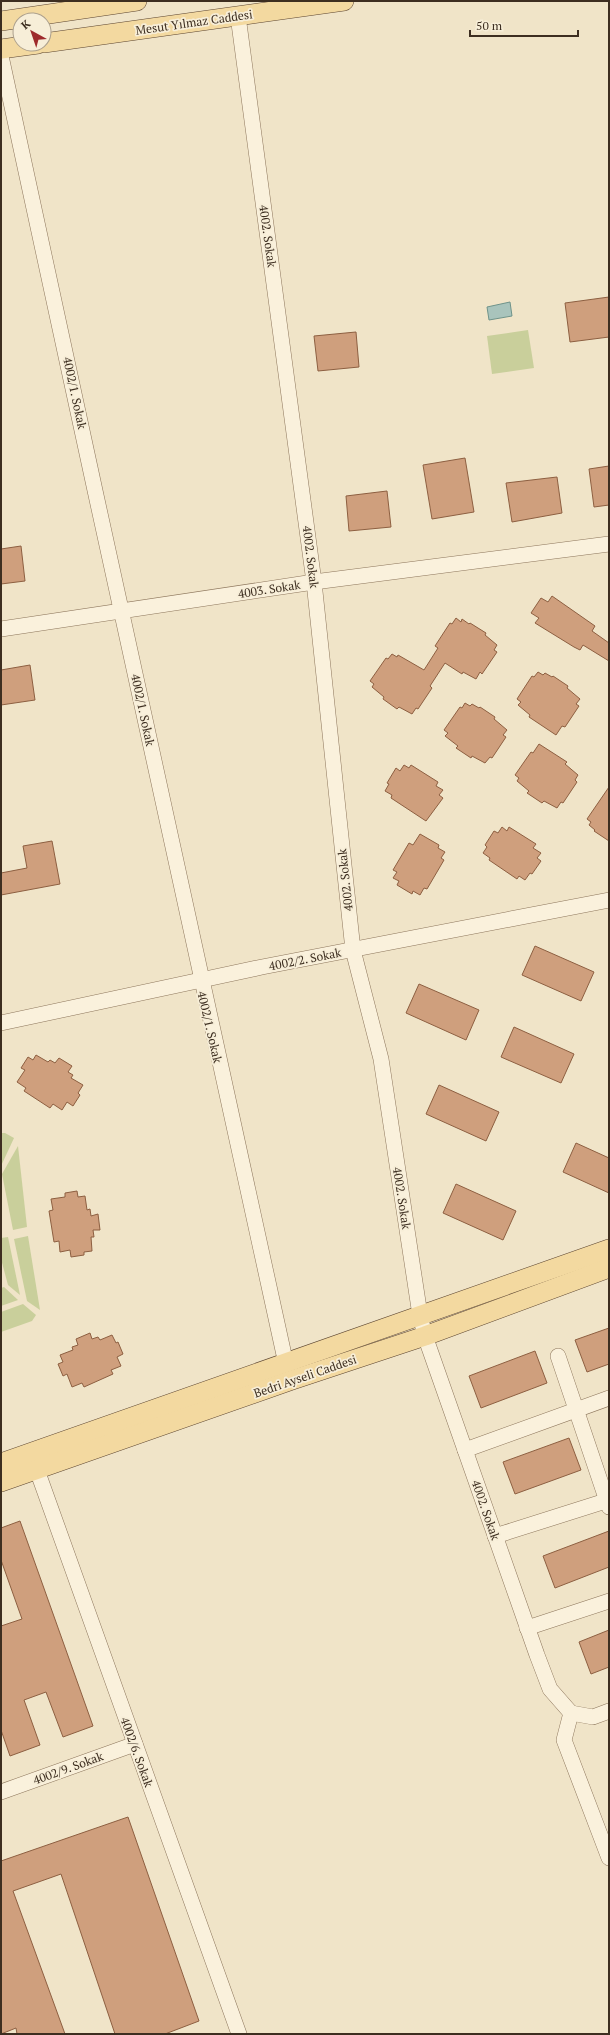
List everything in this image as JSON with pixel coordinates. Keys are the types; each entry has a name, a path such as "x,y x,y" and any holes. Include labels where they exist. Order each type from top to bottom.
{"main road":[{"path":"1,21 137,1"},
{"name":"Mesut Yılmaz Caddesi","path":"52,42 344,1"},
{"path":"1,49 12,48"},
{"name":"Bedri Ayseli Caddesi","path":"1,1463 286,1364 420,1315 609,1249"},
{"name":"Bedri Ayseli Caddesi","path":"1,1482 292,1380 425,1336 609,1268"}],"street":[{"name":"4002. Sokak","path":"238,16 314,582 353,950 381,1059 420,1315 425,1336 527,1628 550,1689 571,1713"},
{"name":"4002/1. Sokak","path":"1,56 123,612 200,980 286,1364"},
{"name":"4003. Sokak","path":"1,629 123,612 314,582 609,544"},
{"name":"4002/2. Sokak","path":"1,1023 200,980 609,900"},
{"path":"495,1536 608,1502 558,1356"},
{"path":"465,1450 609,1398"},
{"name":"4002/6. Sokak","path":"37,1470 239,2034"},
{"path":"527,1628 609,1601"},
{"path":"609,1711 593,1716 571,1713 564,1740 609,1858"},
{"name":"4002/9. Sokak","path":"1,1792 135,1744"}],"green space":[{"path":"528,330 534,368 492,374 487,336"},
{"path":"1,1133 5,1133 14,1138 1,1166"},
{"path":"18,1146 27,1227 13,1230 2,1174"},
{"path":"28,1236 40,1310 27,1301 14,1239"},
{"path":"8,1237 20,1295 8,1285 1,1259 1,1238"},
{"path":"4,1287 18,1300 1,1306 1,1288"},
{"path":"23,1304 36,1315 32,1321 1,1332 1,1312"}],"water":[{"path":"510,302 512,316 489,320 487,307"}],"building":[{"path":"609,297 609,337 570,342 565,303"},
{"path":"356,332 359,367 318,371 314,336"},
{"path":"465,458 474,512 432,519 423,465"},
{"path":"609,466 609,505 594,507 589,469"},
{"path":"557,477 562,513 512,522 506,483"},
{"path":"387,491 391,527 349,531 346,496"},
{"path":"21,546 25,581 1,584 1,549"},
{"path":"552,596 595,626 592,631 609,643 609,661 583,645 580,650 574,647 535,623 539,618 531,613 541,598 548,602"},
{"path":"456,618 461,622 462,619 469,624 470,623 486,633 485,635 497,645 494,650 497,652 482,674 480,672 476,679 463,672 462,674 445,663 430,686 432,688 418,709 416,708 412,714 399,707 397,709 383,699 384,697 372,687 374,684 370,681 386,658 388,659 392,654 397,657 398,655 424,670 438,648 435,646 450,623 452,624"},
{"path":"30,665 35,700 1,705 1,670"},
{"path":"538,672 543,675 545,673 552,677 553,676 568,686 567,688 580,699 576,704 579,706 565,727 562,726 556,735 529,717 530,715 518,705 521,702 517,699 532,676 534,677"},
{"path":"465,703 470,706 472,704 479,708 480,707 495,717 494,719 507,730 503,735 506,737 492,758 490,757 485,763 472,756 471,758 456,748 458,746 445,736 448,733 444,730 460,707 462,708"},
{"path":"539,744 567,762 565,764 578,775 575,780 577,782 563,803 561,802 557,808 544,801 542,803 527,793 529,791 517,781 519,778 515,775 531,752 533,753"},
{"path":"404,765 409,768 411,765 438,782 436,786 443,790 439,795 443,798 426,821 391,798 392,795 385,791 389,784 387,783 396,768 400,771"},
{"path":"609,787 609,841 594,831 595,830 589,825 591,822 587,819"},
{"path":"502,827 507,831 509,827 536,844 533,848 541,853 537,858 541,861 532,874 530,873 525,880 519,876 517,879 489,860 490,858 483,853 487,847 485,845 494,831 498,833"},
{"path":"420,834 439,845 438,848 445,852 441,858 444,860 427,889 424,888 420,895 413,891 412,894 397,885 399,881 393,878 397,872 393,870 409,843 413,845"},
{"path":"52,841 60,884 1,895 1,873 27,868 23,846"},
{"path":"535,946 594,972 581,1001 522,975"},
{"path":"419,984 479,1010 466,1040 406,1013"},
{"path":"514,1027 574,1054 561,1083 501,1057"},
{"path":"36,1055 48,1062 50,1060 55,1063 59,1058 72,1066 68,1072 73,1075 71,1078 83,1085 78,1093 80,1095 73,1106 67,1102 62,1110 53,1104 50,1108 24,1091 26,1088 17,1082 25,1070 21,1068 28,1057 33,1060"},
{"path":"439,1085 499,1112 486,1141 426,1114"},
{"path":"576,1143 609,1158 609,1193 563,1172"},
{"path":"456,1184 516,1211 503,1240 443,1213"},
{"path":"77,1191 78,1197 85,1196 87,1210 90,1209 91,1216 98,1214 100,1230 93,1230 94,1237 91,1237 92,1251 84,1252 84,1255 71,1257 70,1250 60,1252 59,1241 54,1242 49,1211 53,1210 51,1199 65,1197 65,1193"},
{"path":"609,1328 609,1364 587,1372 575,1340"},
{"path":"90,1333 92,1339 98,1337 100,1340 112,1335 116,1343 118,1342 123,1354 117,1357 121,1366 111,1370 113,1374 84,1387 82,1383 72,1387 67,1374 63,1376 58,1364 63,1362 60,1355 73,1350 72,1347 78,1345 76,1339"},
{"path":"535,1351 547,1383 481,1408 469,1376"},
{"path":"569,1438 581,1470 515,1494 503,1462"},
{"path":"20,1521 93,1726 63,1737 46,1692 24,1700 40,1745 10,1756 1,1730 1,1626 22,1619 1,1560 1,1528"},
{"path":"609,1531 609,1567 555,1588 543,1556"},
{"path":"609,1630 609,1667 591,1674 579,1642"},
{"path":"128,1817 199,2021 165,2034 115,2034 61,1874 13,1891 65,2034 17,2034 16,2028 1,2034 1,1861"}]}
